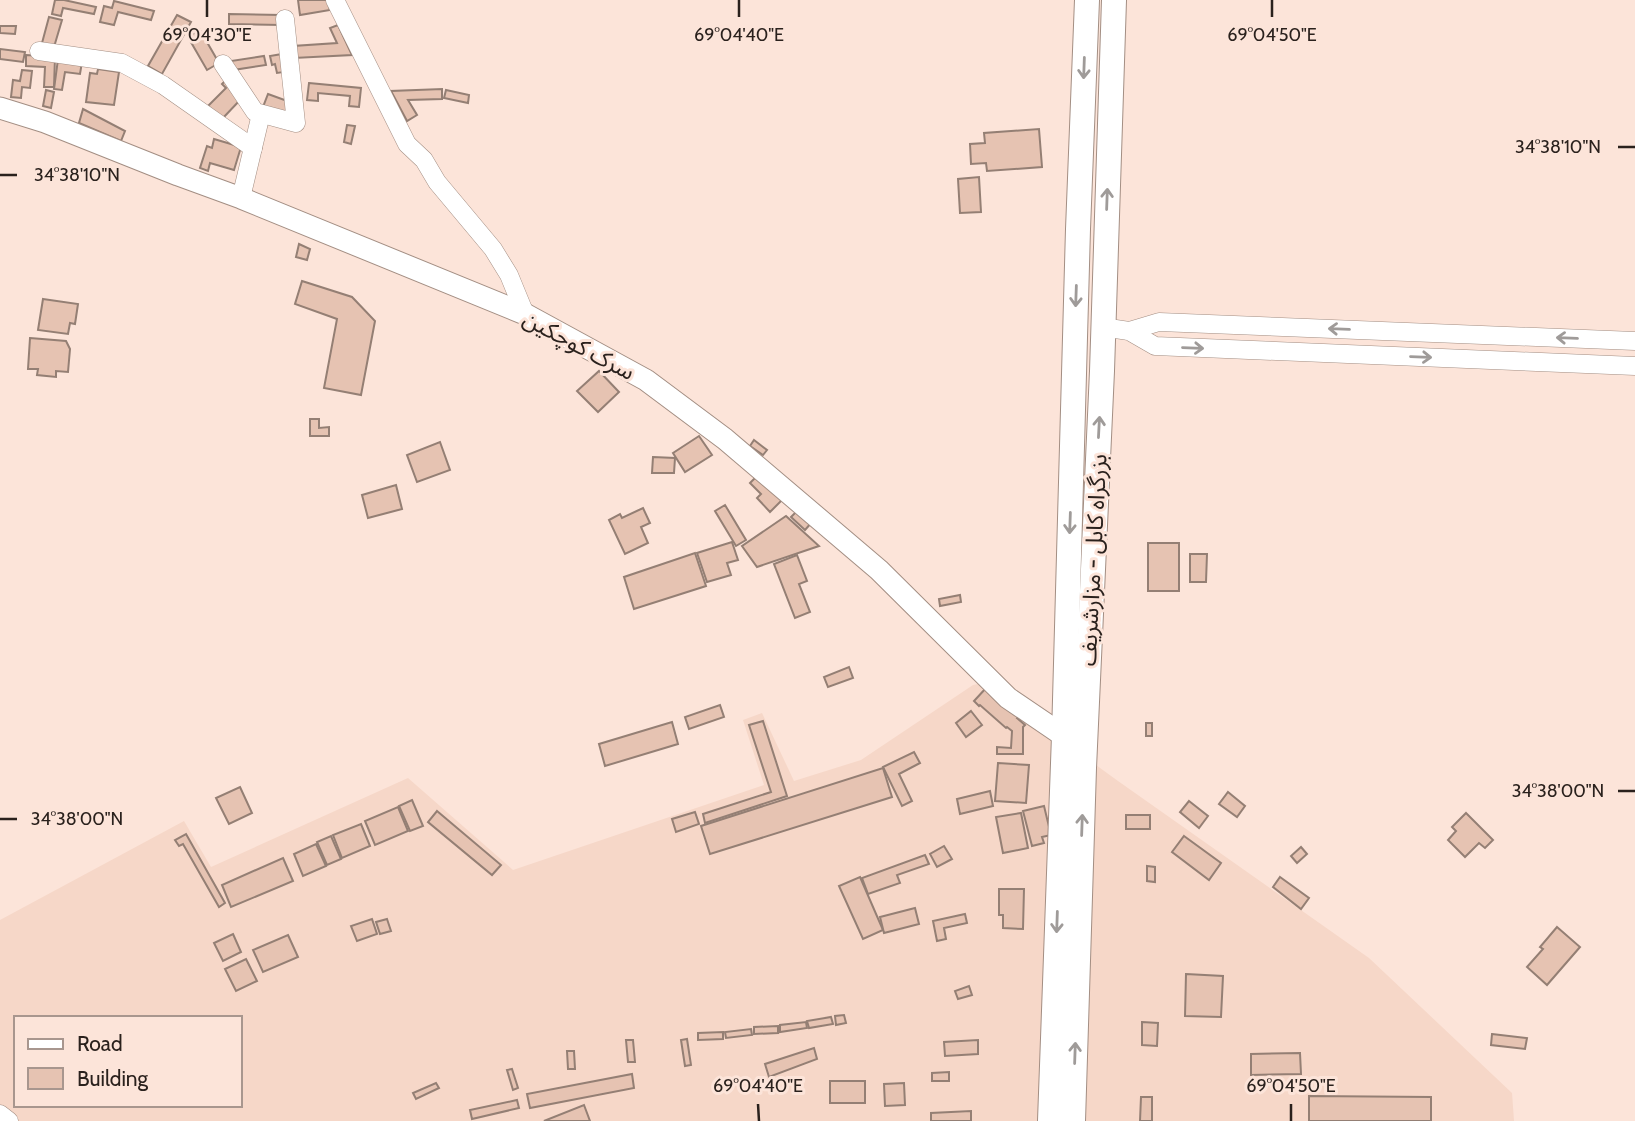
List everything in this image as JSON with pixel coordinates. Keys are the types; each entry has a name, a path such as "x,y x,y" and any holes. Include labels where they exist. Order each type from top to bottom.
{"highway":[{"name":"بزرگراه کابل - مزارشریف","path":"1050,1121 1087,0"},
{"name":"بزرگراه کابل - مزارشریف","path":"1073,1121 1114,0"}],"main road":[{"name":"سرک کوچکین","path":"0,108 45,122 241,198 525,314 646,380 725,439 878,570 1008,698 1064,736"}],"street":[{"path":"335,0 407,144 424,160 437,182 492,249 509,275 525,314"},
{"path":"223,64 255,112 294,123 296,121 285,19"},
{"path":"39,51 122,63 163,85 253,148"},
{"path":"241,198 261,114"},
{"path":"1129,331 1159,322 1635,341"},
{"path":"1102,327 1129,331 1155,346 1635,366"},
{"path":"0,1114 9,1121"}],"shaded area":[{"path":"983,683 1369,958 1512,1093 1514,1121 0,1121 0,920 184,821 211,867 408,778 513,870 764,785 743,720 762,713 794,781 861,760 973,685"}],"building":[{"path":"55,0 96,7 94,14 63,8 61,16 52,14"},
{"path":"298,0 327,0 330,10 300,15"},
{"path":"114,1 154,11 151,20 118,12 114,25 100,22 104,6 112,8"},
{"path":"229,14 281,15 281,25 229,24"},
{"path":"177,15 191,22 162,74 148,66"},
{"path":"49,17 62,20 54,47 42,43"},
{"path":"338,25 352,55 294,58 293,46 337,43 330,28"},
{"path":"0,26 16,26 15,34 0,33"},
{"path":"200,30 219,63 207,70 188,37"},
{"path":"0,49 25,52 23,62 0,59"},
{"path":"282,54 284,72 277,73 270,56"},
{"path":"26,55 55,57 54,87 44,87 45,67 26,66"},
{"path":"264,56 266,65 233,70 231,61"},
{"path":"58,59 82,62 80,74 65,72 62,90 54,89"},
{"path":"98,69 119,72 114,105 86,102 90,73 97,74"},
{"path":"22,70 32,71 30,88 22,87 21,98 11,97 13,80 20,81"},
{"path":"226,80 242,98 222,119 208,106 226,88 222,84"},
{"path":"309,83 361,88 359,107 349,106 350,96 318,93 318,101 307,100"},
{"path":"442,89 442,99 408,100 417,115 407,121 391,91"},
{"path":"46,90 54,92 51,108 43,106"},
{"path":"446,90 469,95 468,103 444,98"},
{"path":"268,94 290,102 291,117 263,107"},
{"path":"83,109 125,131 121,141 79,123"},
{"path":"347,125 355,126 351,144 344,142"},
{"path":"1039,129 1042,167 987,171 986,163 971,164 970,144 985,143 984,133"},
{"path":"214,139 241,147 234,170 210,163 208,171 200,168 207,146 212,148"},
{"path":"979,177 981,212 960,213 958,179"},
{"path":"299,244 310,249 307,260 296,257"},
{"path":"302,281 352,297 375,321 361,395 324,388 337,319 295,304"},
{"path":"43,299 78,304 75,324 70,323 68,334 38,330"},
{"path":"30,338 66,341 70,349 68,372 56,371 56,377 37,375 38,369 28,369"},
{"path":"599,371 619,392 598,412 577,391"},
{"path":"310,419 319,419 319,428 329,427 329,436 310,436"},
{"path":"699,436 712,455 685,472 673,453"},
{"path":"754,440 767,450 763,455 750,446"},
{"path":"440,442 450,470 417,482 407,455"},
{"path":"653,457 675,458 674,473 652,473"},
{"path":"758,475 782,500 770,512 757,498 761,494 750,483"},
{"path":"396,485 402,509 368,518 362,495"},
{"path":"725,505 746,540 736,546 715,511"},
{"path":"643,508 650,523 641,527 648,543 625,554 609,520 620,514 622,518"},
{"path":"798,510 812,522 805,530 791,517"},
{"path":"786,516 819,546 757,567 742,546"},
{"path":"732,542 738,560 727,563 731,575 707,582 697,553"},
{"path":"1148,543 1179,543 1179,591 1148,591"},
{"path":"695,553 706,586 634,609 624,577"},
{"path":"1190,554 1207,554 1206,582 1190,582"},
{"path":"797,555 807,581 799,584 810,612 795,618 774,564"},
{"path":"960,595 961,602 940,606 939,599"},
{"path":"849,667 853,678 828,687 824,677"},
{"path":"987,687 1019,715 1017,718 1025,725 1023,754 997,754 997,747 1011,748 1012,731 974,701"},
{"path":"720,705 724,717 689,729 685,717"},
{"path":"971,711 982,725 966,737 956,723"},
{"path":"763,721 787,796 705,823 703,814 771,792 749,725"},
{"path":"672,722 678,744 605,766 599,744"},
{"path":"1146,723 1152,723 1152,736 1146,736"},
{"path":"914,752 920,763 899,774 912,801 902,806 883,767"},
{"path":"998,763 1029,765 1026,803 995,801"},
{"path":"883,768 892,797 710,854 701,826"},
{"path":"240,787 252,813 229,824 216,798"},
{"path":"990,791 993,806 960,814 957,799"},
{"path":"1228,792 1245,806 1237,817 1219,804"},
{"path":"412,800 423,826 410,831 399,806"},
{"path":"1189,801 1208,816 1199,828 1180,812"},
{"path":"1044,806 1051,835 1042,837 1044,843 1032,846 1023,811"},
{"path":"398,807 408,831 375,845 365,821"},
{"path":"437,811 501,865 492,875 428,822"},
{"path":"695,812 699,824 676,832 672,819"},
{"path":"1021,813 1028,848 1003,853 996,817"},
{"path":"1466,813 1493,840 1485,848 1479,843 1465,857 1448,840 1456,831 1452,827"},
{"path":"1126,815 1150,815 1150,829 1126,829"},
{"path":"361,824 370,846 342,858 333,835"},
{"path":"186,834 225,903 219,907 183,844 179,846 175,840"},
{"path":"331,836 341,859 327,865 317,842"},
{"path":"1184,836 1221,863 1209,880 1172,852"},
{"path":"316,844 326,866 303,876 294,854"},
{"path":"944,846 952,859 937,867 930,854"},
{"path":"1301,847 1307,854 1297,863 1291,856"},
{"path":"925,855 929,864 897,875 900,883 868,894 862,878"},
{"path":"283,858 293,881 231,907 222,885"},
{"path":"1147,866 1155,867 1155,882 1147,881"},
{"path":"860,877 883,930 863,939 839,886"},
{"path":"1280,877 1309,898 1301,909 1273,887"},
{"path":"999,889 1024,889 1023,929 1003,928 1003,915 999,915"},
{"path":"915,908 919,924 884,933 880,917"},
{"path":"965,914 967,923 944,928 946,939 937,941 933,921"},
{"path":"372,919 377,934 357,941 351,926"},
{"path":"387,919 391,931 380,934 376,922"},
{"path":"1557,927 1580,947 1547,985 1527,967"},
{"path":"233,934 241,952 223,961 214,943"},
{"path":"288,935 298,957 263,972 253,950"},
{"path":"246,959 257,981 236,991 225,969"},
{"path":"1186,974 1223,976 1221,1017 1185,1016"},
{"path":"969,986 972,995 958,999 955,991"},
{"path":"844,1015 846,1023 836,1025 835,1016"},
{"path":"831,1017 833,1024 809,1028 807,1021"},
{"path":"806,1022 807,1028 780,1032 780,1025"},
{"path":"1142,1022 1158,1023 1157,1046 1142,1045"},
{"path":"778,1026 778,1033 754,1034 754,1027"},
{"path":"751,1029 752,1035 726,1038 725,1032"},
{"path":"723,1032 723,1039 698,1040 698,1033"},
{"path":"1492,1034 1527,1038 1525,1049 1491,1045"},
{"path":"687,1039 691,1065 685,1066 681,1040"},
{"path":"626,1040 633,1040 635,1062 628,1062"},
{"path":"978,1040 978,1054 945,1056 944,1042"},
{"path":"814,1048 817,1059 769,1077 765,1064"},
{"path":"567,1051 574,1051 575,1069 568,1069"},
{"path":"1300,1053 1301,1074 1251,1075 1251,1054"},
{"path":"512,1069 518,1088 513,1090 507,1070"},
{"path":"949,1072 949,1081 932,1081 932,1073"},
{"path":"632,1074 634,1088 530,1108 527,1094"},
{"path":"830,1081 865,1081 865,1103 830,1103"},
{"path":"436,1083 439,1088 416,1099 413,1093"},
{"path":"904,1083 905,1105 885,1106 884,1084"},
{"path":"1309,1096 1431,1097 1431,1121 1309,1121"},
{"path":"1141,1097 1152,1097 1152,1121 1140,1121"},
{"path":"517,1100 519,1108 472,1119 470,1110"},
{"path":"584,1105 590,1121 544,1121"},
{"path":"971,1111 971,1121 931,1121 931,1113"}]}
